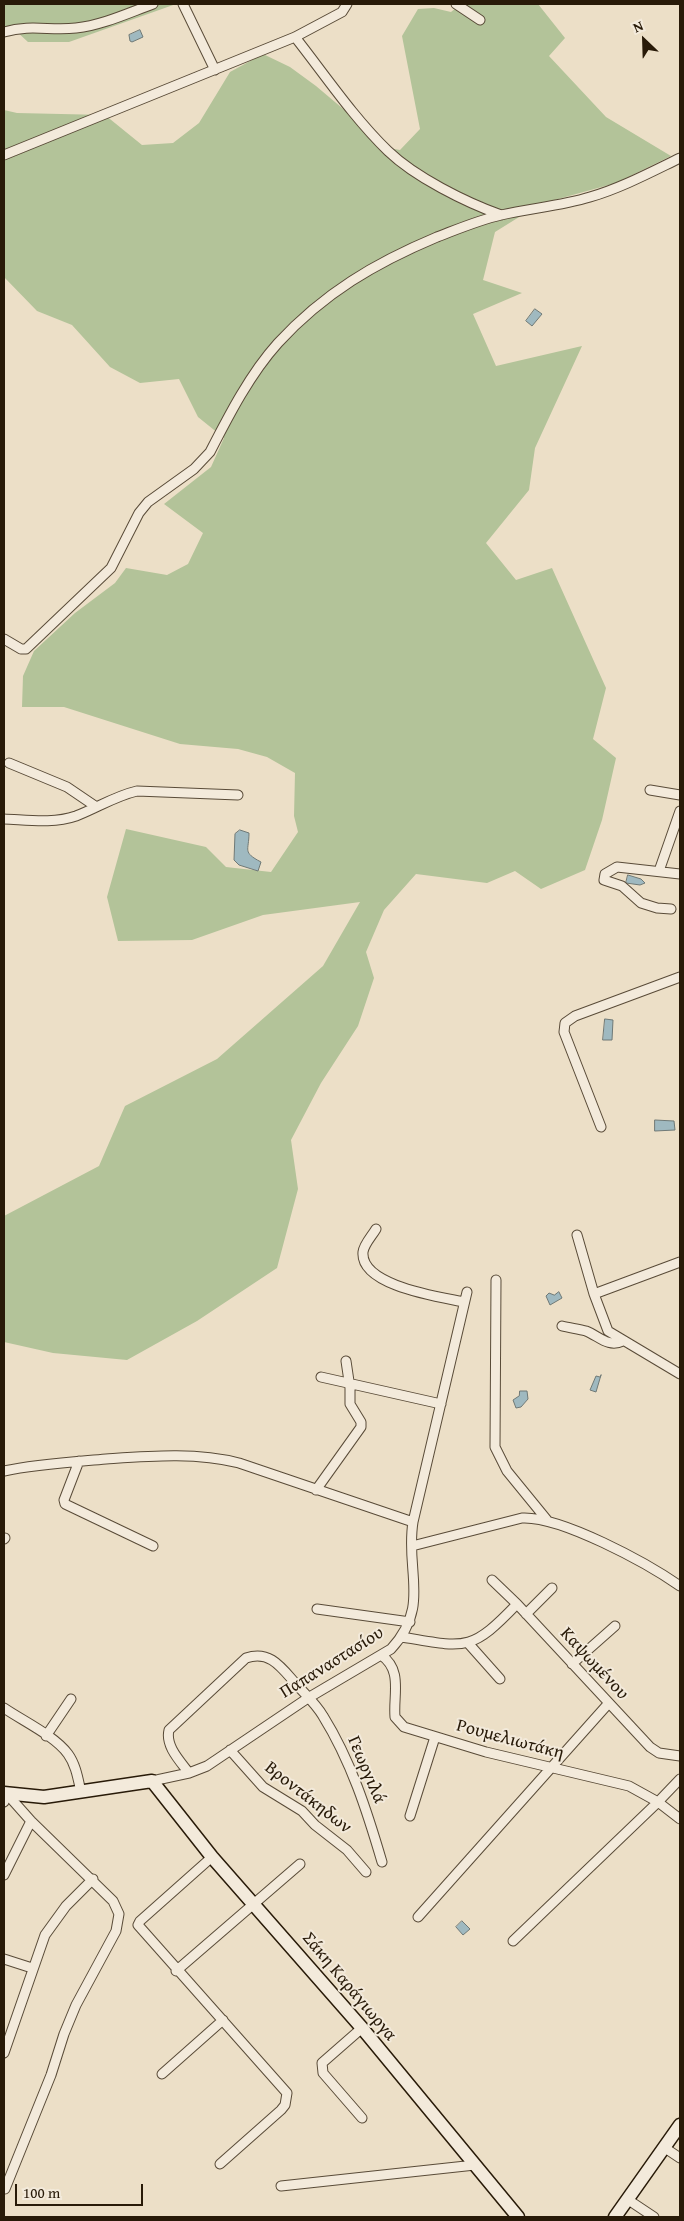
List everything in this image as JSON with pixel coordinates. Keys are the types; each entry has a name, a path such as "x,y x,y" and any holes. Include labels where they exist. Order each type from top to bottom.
{"street":[{"path":"4,32 28,27 74,28 97,25 153,4"},
{"path":"183,4 215,70"},
{"path":"4,155 295,38 342,12 347,4"},
{"path":"457,4 480,20"},
{"path":"295,38 364,125 389,152 404,164 462,199 501,215"},
{"path":"4,639 21,649 26,649 46,628 104,577 120,554 139,513 148,502 202,462 263,362 278,343 325,299 376,264 459,228 501,215 552,207 590,197 622,186 680,158"},
{"path":"9,763 60,784 95,806"},
{"path":"4,819 62,819 79,815 121,795 144,790 238,795"},
{"path":"650,790 680,795"},
{"path":"658,871 680,811"},
{"path":"671,908 657,908 641,903 622,886 604,880 605,874 617,867 680,874"},
{"path":"602,1127 564,1032 565,1023 575,1016 680,977"},
{"path":"376,1229 365,1245 363,1255 368,1268 375,1274 386,1281 416,1291 464,1302"},
{"path":"577,1235 594,1294 608,1331 623,1342 680,1374"},
{"path":"594,1294 680,1262"},
{"path":"496,1280 495,1448 500,1461 507,1471 547,1520"},
{"name":"Παπαναστασίου","path":"5,1796 44,1797 152,1782 207,1766 308,1698 391,1649 402,1637 410,1622 415,1576 412,1546 414,1522 467,1292"},
{"path":"562,1326 586,1331 608,1343 617,1344 623,1342"},
{"path":"316,1490 361,1427 361,1422 350,1404 350,1384 346,1361"},
{"path":"321,1376 441,1404"},
{"path":"4,1471 79,1461 144,1456 209,1456 239,1463 414,1522"},
{"path":"79,1461 64,1500 65,1504 153,1546"},
{"path":"412,1546 522,1518 547,1520 607,1544 660,1572 680,1586"},
{"name":"Καψωμένου","path":"492,1580 517,1604 650,1747 659,1752 680,1756"},
{"path":"526,1614 552,1588"},
{"path":"402,1637 441,1644 468,1643 491,1631 517,1604"},
{"path":"317,1609 410,1622"},
{"path":"572,1664 615,1626"},
{"path":"468,1643 500,1679"},
{"name":"Γεωργιλά","path":"188,1773 170,1745 167,1737 168,1730 246,1658 255,1655 271,1659 281,1666 322,1714 349,1763 382,1862"},
{"name":"Ρουμελιωτάκη","path":"381,1655 392,1665 396,1687 395,1718 404,1727 550,1768 611,1780 643,1792 680,1819"},
{"path":"46,1736 71,1699"},
{"path":"418,1918 608,1704"},
{"path":"4,1708 59,1744 69,1755 75,1768 81,1792"},
{"path":"410,1816 435,1737"},
{"name":"Βροντάκηδων","path":"230,1750 263,1787 302,1811 315,1825 347,1850 366,1872"},
{"path":"512,1941 680,1779"},
{"name":"Σάκη Καράγιωργα","path":"152,1782 212,1857 362,2028 518,2217"},
{"path":"5,1796 114,1901 119,1914 119,1922 73,2012 48,2083 5,2189"},
{"path":"4,1875 31,1821"},
{"path":"212,1857 140,1921 138,1925 176,1971 223,2020 287,2093 287,2100 281,2110 220,2164"},
{"path":"176,1971 300,1864"},
{"path":"4,2053 45,1935 58,1915 92,1879"},
{"path":"4,1959 32,1968"},
{"path":"162,2074 223,2020"},
{"path":"362,2028 322,2063 321,2066 323,2073 362,2118"},
{"path":"616,2217 680,2125"},
{"path":"665,2148 680,2158"},
{"path":"282,2186 475,2165"},
{"path":"627,2200 654,2217"}],"green space":[{"path":"4,4 176,4 69,42 28,42 15,30 4,29"},
{"path":"461,4 538,4 565,38 549,56 606,117 671,156 616,183 540,204 495,232 483,280 522,293 473,314 496,366 582,346 535,448 529,490 486,543 516,580 552,568 606,688 593,739 616,758 602,820 585,870 541,889 515,871 487,883 416,874 384,910 366,952 374,978 358,1026 321,1083 291,1140 298,1189 277,1268 197,1321 127,1360 53,1353 4,1342 4,1216 99,1166 125,1106 217,1059 323,966 360,902 263,915 192,940 118,941 107,897 126,829 206,847 226,867 271,872 298,832 294,816 295,773 267,757 238,749 180,744 64,707 22,707 23,676 34,651 75,613 115,583 126,568 167,575 188,564 203,533 164,504 211,467 224,438 198,417 179,379 140,383 110,367 72,325 37,311 4,277 4,110 17,113 105,115 142,145 173,143 199,123 230,72 263,54 290,67 316,86 348,113 377,146 400,150 420,129 402,36 418,9 434,8 451,12"}],"water":[{"path":"140,30 143,37 132,42 130,41 129,35"},
{"path":"535,309 542,314 532,326 526,321"},
{"path":"240,830 249,833 248,851 251,856 261,862 258,871 239,865 234,860 235,834"},
{"path":"628,875 641,879 645,883 640,885 626,883"},
{"path":"605,1019 613,1020 612,1040 603,1040"},
{"path":"655,1120 674,1121 675,1130 655,1131"},
{"path":"559,1292 562,1298 550,1305 546,1296 549,1293 554,1295"},
{"path":"601,1375 596,1392 590,1390 596,1376 600,1377"},
{"path":"520,1391 527,1391 528,1399 521,1407 516,1408 513,1400 519,1396"},
{"path":"462,1921 470,1929 463,1935 456,1927"}]}
